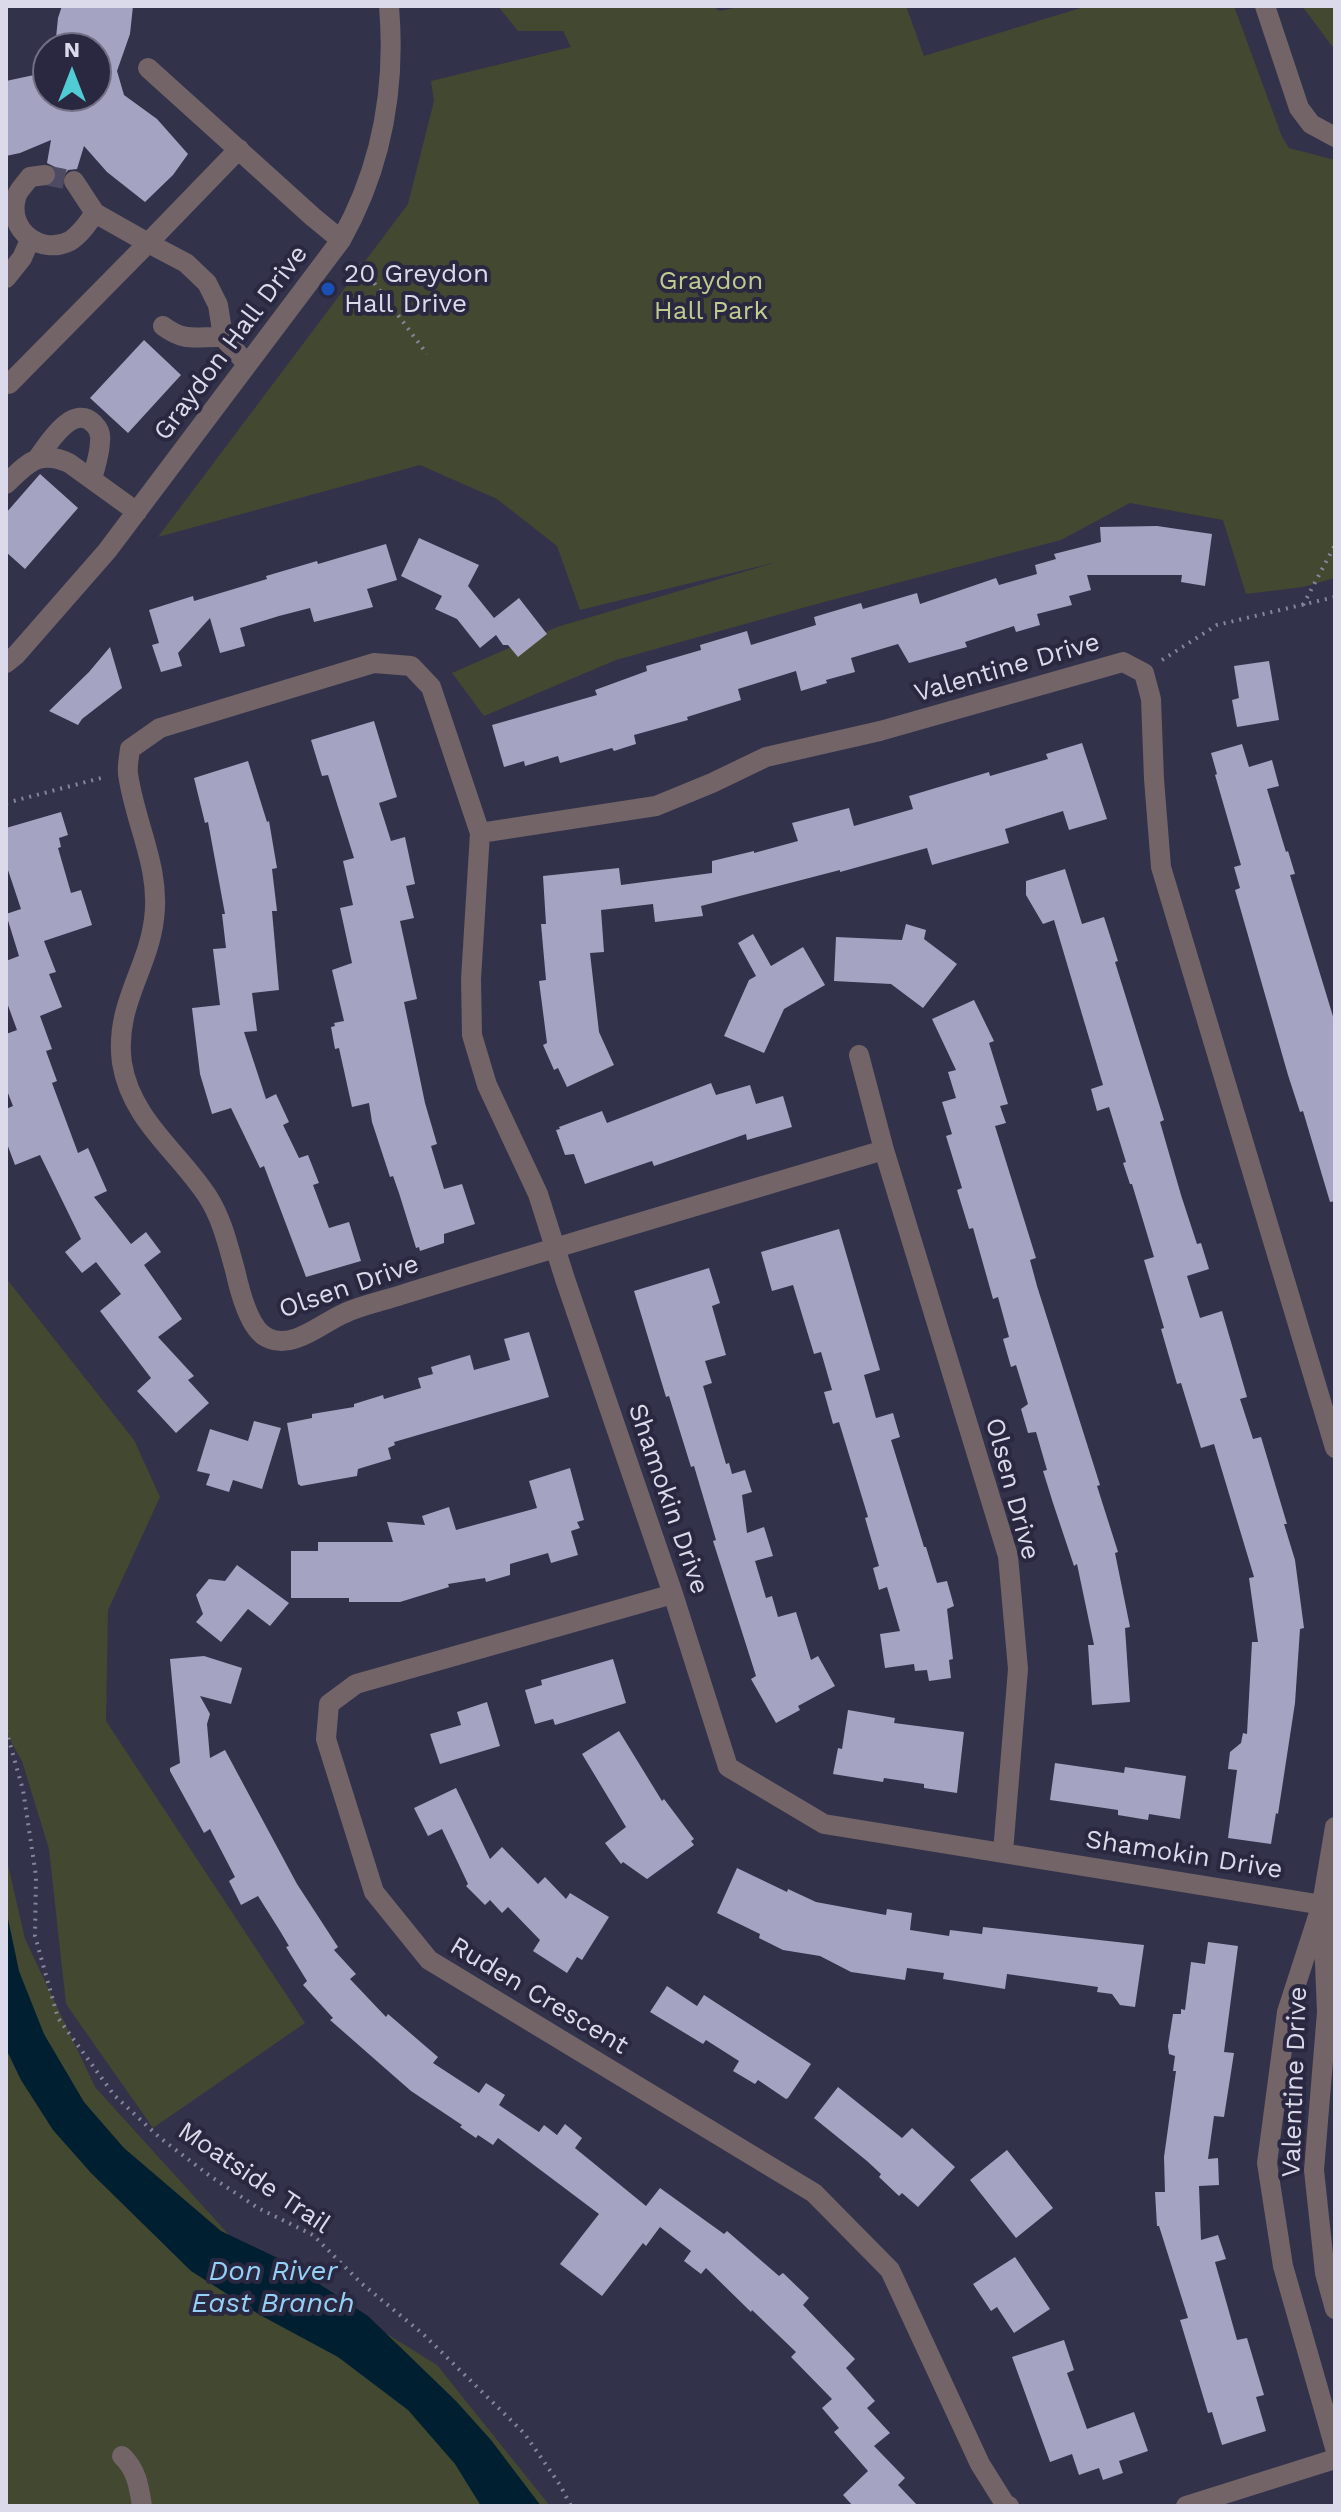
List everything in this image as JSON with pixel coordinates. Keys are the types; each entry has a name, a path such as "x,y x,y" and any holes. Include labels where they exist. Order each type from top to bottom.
{"street":[{"name":"Graydon Hall Drive","path":"6,663 107,551 341,240 368,187 381,135 393,48 389,6"},
{"path":"1265,6 1299,108 1311,124 1335,137"},
{"path":"148,68 341,240"},
{"path":"9,384 239,149"},
{"path":"45,175 30,177 16,196 15,221 30,240 49,246 68,242 82,231 95,213"},
{"path":"74,181 95,213 186,263 207,283 218,305 223,337 247,364"},
{"path":"6,278 22,258 30,240"},
{"path":"163,326 177,336 191,339 223,337"},
{"path":"37,459 68,421 78,417 90,420 98,428 100,441 92,479"},
{"path":"6,484 28,463 37,459 58,459 137,512"},
{"name":"Valentine Drive","path":"480,833 656,806 766,757 880,731 1123,662 1144,673"},
{"name":"Shamokin Drive","path":"127,772 130,749 160,728 374,663 411,666 431,687 480,833 471,979 472,1035 487,1085 538,1194 728,1767 824,1824 1328,1906"},
{"path":"1144,673 1151,699 1161,867 1335,1448"},
{"name":"Olsen Drive","path":"127,772 155,879 154,921 129,994 121,1030 122,1061 128,1089 153,1131 208,1197 226,1233 239,1288 255,1327 268,1338 286,1340 306,1335 345,1313 554,1247 884,1150"},
{"name":"Olsen Drive","path":"859,1055 884,1150 1008,1556 1018,1669 1003,1852"},
{"name":"Ruden Crescent","path":"673,1594 356,1684 329,1704 326,1739 374,1892 429,1960 814,2193 890,2270 980,2464 1009,2506"},
{"name":"Valentine Drive","path":"1335,1827 1328,1906 1327,2012 1314,2170 1325,2273 1335,2309"},
{"name":"Valentine Drive","path":"1328,1906 1287,2012 1267,2163 1283,2266 1335,2448"},
{"path":"122,2456 130,2464 138,2482 142,2506"},
{"path":"1186,2506 1335,2459"}],"path":[{"path":"360,264 427,354"},
{"path":"1303,605 1335,545"},
{"path":"1144,673 1217,625 1335,597"},
{"path":"6,803 127,772"},
{"name":"Moatside Trail","path":"6,1730 23,1790 36,1876 35,1936 58,2018 114,2095 159,2137 210,2176 258,2208 313,2235 361,2283 423,2334 524,2433 571,2506"}],"green space":[{"name":"Graydon Hall Park","path":"498,6 712,6 720,11 742,6 906,6 924,56 1087,6 1234,6 1282,137 1289,148 1335,160 1335,578 1303,587 1246,594 1223,520 1130,503 1061,540 616,660 484,716 452,673 557,627 777,562 580,610 557,546 497,499 420,465 158,537 408,204 434,101 431,81 571,47 563,31 518,31"},
{"path":"1302,6 1335,6 1335,50"},
{"path":"6,1278 134,1440 160,1497 108,1610 106,1721 305,2023 153,2128 66,2004 49,1849 22,1761 6,1733"},
{"path":"6,1856 25,1939 95,2087 231,2237 437,2365 550,2506 6,2506"}],"water":[{"name":"Don River East Branch","path":"6,1909 19,1971 44,2034 84,2102 124,2148 221,2231 286,2262 368,2316 456,2401 491,2440 541,2506 481,2506 455,2464 408,2410 338,2357 260,2315 191,2271 91,2173 53,2130 21,2080 6,2049"}],"building":[{"path":"62,6 133,6 130,34 117,71 124,95 157,119 188,154 173,175 145,202 107,172 84,146 77,169 68,170 62,178 57,178 55,167 47,163 51,140 6,156 6,81 32,75 32,112 112,112 112,32 57,32"},
{"path":"144,340 181,375 128,433 90,398"},
{"path":"40,474 78,508 25,569 6,552 6,513"},
{"path":"1157,526 1212,534 1205,586 1181,582 1182,575 1087,575 1091,590 1069,596 1072,605 1037,614 1040,625 1016,632 1014,626 965,642 967,647 909,663 898,644 851,658 855,672 801,691 796,671 738,689 741,700 687,717 688,720 634,735 636,744 560,763 558,756 525,766 524,761 504,767 492,725 597,695 595,690 647,671 646,666 701,650 700,645 747,631 751,645 816,625 814,617 861,603 863,609 917,593 920,604 996,578 999,585 1037,574 1035,565 1056,559 1054,554 1101,542 1100,527"},
{"path":"419,538 479,565 468,586 494,618 519,598 547,634 518,657 496,635 480,648 457,619 435,609 442,596 401,576"},
{"path":"386,544 397,580 367,589 373,607 314,622 310,608 279,616 240,628 245,646 220,653 210,618 178,653 182,666 161,672 152,645 159,643 149,610 193,596 194,601 267,579 266,576"},
{"path":"110,647 122,688 78,725 49,711 89,672"},
{"path":"1269,661 1279,720 1237,727 1232,700 1239,698 1234,666"},
{"path":"374,721 397,797 379,803 391,841 405,837 415,884 406,886 414,918 400,921 417,999 404,1002 425,1103 437,1144 431,1146 444,1189 462,1184 475,1224 444,1234 444,1243 420,1251 419,1247 416,1248 393,1176 390,1177 369,1103 352,1107 339,1048 335,1049 331,1027 344,1021 332,970 352,963 340,908 353,905 343,861 354,858 328,775 322,776 311,740"},
{"path":"1082,743 1107,819 1069,830 1063,811 1005,829 1009,843 932,865 927,848 701,906 703,916 655,922 653,904 601,910 604,952 590,953 599,1032 614,1065 567,1087 558,1068 554,1070 543,1045 547,1043 539,981 546,980 541,924 546,924 543,876 619,868 621,885 712,873 712,861 798,841 792,823 849,808 854,826 913,809 909,796 989,772 990,776 1048,759 1046,754"},
{"path":"1242,744 1249,767 1272,760 1279,786 1267,789 1295,874 1290,875 1335,1023 1335,1201 1330,1202 1303,1111 1300,1112 1288,1075 1235,890 1240,888 1234,867 1241,865 1211,753"},
{"path":"248,761 269,821 277,868 272,869 277,911 272,911 279,990 252,993 257,1031 244,1032 266,1099 276,1094 289,1122 283,1125 299,1158 308,1155 319,1183 313,1185 329,1228 349,1222 361,1261 306,1277 264,1166 260,1168 231,1108 212,1114 200,1074 192,1008 220,1005 213,949 226,948 222,914 225,914 208,822 205,823 194,778"},
{"path":"61,812 68,835 59,838 61,847 58,848 71,893 81,890 92,925 44,941 56,972 49,974 62,1007 40,1016 52,1049 46,1051 57,1081 52,1083 78,1153 88,1148 107,1191 94,1197 131,1244 146,1232 161,1252 144,1265 182,1319 158,1337 194,1376 188,1380 209,1403 176,1433 137,1391 151,1378 100,1311 121,1294 96,1262 82,1273 65,1252 81,1239 40,1155 15,1165 6,1141 6,1109 13,1106 6,1088 6,1034 17,1030 6,1000 6,961 19,956 6,914 21,909 6,864 6,828"},
{"path":"1065,869 1082,924 1104,917 1164,1120 1160,1122 1181,1195 1209,1269 1187,1276 1200,1318 1222,1311 1247,1397 1240,1399 1253,1439 1261,1437 1295,1560 1304,1628 1300,1629 1295,1703 1271,1844 1228,1838 1237,1770 1228,1769 1230,1752 1241,1743 1243,1733 1247,1734 1252,1642 1258,1642 1249,1578 1254,1577 1214,1444 1201,1448 1181,1383 1177,1384 1144,1260 1154,1257 1123,1163 1126,1162 1109,1107 1097,1111 1091,1089 1103,1085 1054,920 1043,924 1026,895 1026,881"},
{"path":"906,924 926,930 924,939 957,964 923,1008 891,984 834,981 836,937 902,940"},
{"path":"753,934 771,966 803,947 825,985 784,1009 764,1053 724,1036 749,980 756,976 738,943"},
{"path":"974,1000 994,1041 989,1043 1008,1104 1000,1106 1006,1123 995,1126 1036,1258 1030,1260 1037,1286 1118,1552 1115,1553 1130,1627 1125,1628 1130,1702 1092,1705 1088,1645 1094,1645 1077,1564 1074,1566 1043,1471 1047,1470 1036,1432 1028,1433 1021,1409 1028,1404 1016,1365 1011,1367 1003,1339 1009,1337 998,1297 993,1299 973,1228 969,1229 957,1190 962,1188 946,1136 952,1134 942,1102 956,1098 948,1072 956,1070 932,1019"},
{"path":"711,1083 716,1095 750,1085 756,1104 783,1096 792,1127 747,1140 746,1134 654,1166 652,1161 585,1184 574,1154 565,1155 556,1130 559,1127 602,1111 607,1123"},
{"path":"839,1229 880,1370 864,1375 876,1418 893,1413 900,1437 891,1440 924,1547 937,1583 947,1581 954,1606 947,1609 953,1659 949,1660 951,1678 929,1681 927,1670 915,1671 914,1664 885,1668 880,1634 900,1631 887,1587 879,1590 873,1568 879,1566 865,1518 868,1517 839,1422 833,1424 824,1392 832,1390 821,1352 814,1354 793,1285 772,1291 761,1252"},
{"path":"709,1268 720,1303 712,1306 726,1355 705,1361 712,1383 703,1386 726,1464 729,1463 732,1474 745,1470 752,1492 742,1495 747,1533 764,1527 773,1556 755,1561 766,1598 772,1596 778,1617 796,1612 811,1660 818,1656 835,1686 798,1706 800,1710 776,1723 751,1679 756,1676 713,1541 716,1540 694,1466 691,1467 669,1396 666,1397 634,1291"},
{"path":"529,1332 549,1397 394,1442 395,1445 388,1448 391,1459 358,1469 357,1476 298,1484 287,1423 312,1418 312,1414 354,1407 354,1404 383,1395 384,1399 421,1388 418,1378 433,1374 431,1367 470,1355 474,1370 510,1360 504,1339"},
{"path":"254,1421 281,1428 262,1489 233,1480 229,1492 206,1485 210,1474 197,1471 210,1429 248,1441"},
{"path":"570,1468 584,1520 577,1522 580,1528 571,1531 578,1555 551,1563 548,1553 510,1564 510,1575 486,1582 485,1578 448,1584 449,1587 400,1602 291,1598 291,1551 318,1551 318,1542 393,1542 387,1522 425,1525 422,1516 449,1507 456,1530 537,1508 529,1481"},
{"path":"237,1565 289,1603 270,1626 248,1609 221,1642 196,1622 203,1614 196,1595 209,1579 225,1581"},
{"path":"204,1656 242,1668 231,1704 200,1696 210,1714 207,1724 210,1758 225,1750 297,1884 338,1947 334,1950 356,1974 350,1979 386,2017 388,2014 438,2057 433,2063 479,2093 486,2083 505,2095 499,2105 539,2132 544,2125 557,2135 565,2124 582,2138 575,2148 646,2206 660,2188 724,2234 727,2231 779,2276 783,2273 809,2298 803,2305 855,2359 846,2368 875,2401 867,2408 890,2433 874,2446 905,2478 898,2485 918,2506 853,2506 843,2495 868,2471 834,2432 839,2428 822,2408 832,2399 791,2357 796,2352 752,2310 706,2268 701,2274 684,2261 691,2251 660,2227 646,2246 643,2243 602,2296 560,2264 599,2214 498,2138 493,2145 460,2127 462,2125 411,2091 330,2020 333,2018 303,1985 307,1981 258,1896 241,1905 229,1881 235,1877 210,1829 204,1833 170,1771 180,1763 170,1659"},
{"path":"613,1659 626,1703 555,1725 553,1719 535,1724 525,1690 542,1685 541,1680"},
{"path":"487,1702 500,1746 440,1764 430,1734 461,1725 457,1712"},
{"path":"848,1710 895,1718 894,1723 964,1732 957,1793 924,1788 924,1784 884,1778 883,1782 833,1774 838,1748 842,1749"},
{"path":"619,1731 662,1801 664,1799 694,1839 691,1841 694,1845 647,1879 623,1862 621,1864 605,1843 626,1827 582,1754"},
{"path":"1055,1763 1124,1773 1125,1767 1186,1776 1180,1819 1149,1814 1148,1820 1118,1815 1118,1810 1050,1800"},
{"path":"456,1788 490,1859 502,1847 538,1884 545,1877 566,1899 570,1893 609,1917 582,1960 577,1957 567,1973 533,1951 540,1940 508,1907 502,1913 490,1900 485,1905 466,1886 468,1884 442,1829 428,1836 414,1808"},
{"path":"737,1868 816,1902 886,1915 887,1909 912,1913 910,1930 949,1936 950,1930 982,1934 983,1927 1144,1945 1135,2007 1120,2005 1112,1994 1097,1992 1098,1987 1007,1974 1005,1989 943,1979 944,1973 907,1968 905,1980 851,1972 820,1956 783,1950 759,1938 760,1934 717,1913"},
{"path":"1208,1942 1238,1946 1224,2052 1234,2053 1224,2117 1214,2116 1208,2159 1218,2158 1219,2185 1199,2186 1201,2240 1218,2235 1226,2259 1215,2262 1237,2340 1247,2338 1264,2395 1256,2397 1266,2431 1222,2445 1212,2412 1208,2413 1180,2320 1188,2318 1157,2226 1155,2192 1165,2192 1164,2157 1176,2071 1173,2071 1175,2056 1169,2054 1168,2046 1173,2014 1181,2014 1181,2009 1185,2010 1191,1962 1205,1964"},
{"path":"667,1986 697,2006 704,1995 811,2064 788,2098 758,2080 755,2084 733,2071 739,2061 706,2040 703,2044 650,2012"},
{"path":"838,2087 902,2138 912,2128 955,2167 918,2207 902,2193 899,2196 867,2161 814,2118"},
{"path":"1007,2150 1053,2208 1016,2238 970,2180"},
{"path":"1015,2257 1050,2309 1014,2333 997,2307 991,2311 973,2284"},
{"path":"1064,2340 1074,2370 1067,2373 1087,2429 1134,2412 1148,2451 1119,2461 1123,2473 1103,2480 1099,2468 1079,2475 1072,2454 1050,2462 1012,2357"}],"tunnel":[{"path":"45,175 74,181"}],"place":[{"name":"20 Greydon Hall Drive","path":"328,289"}]}
